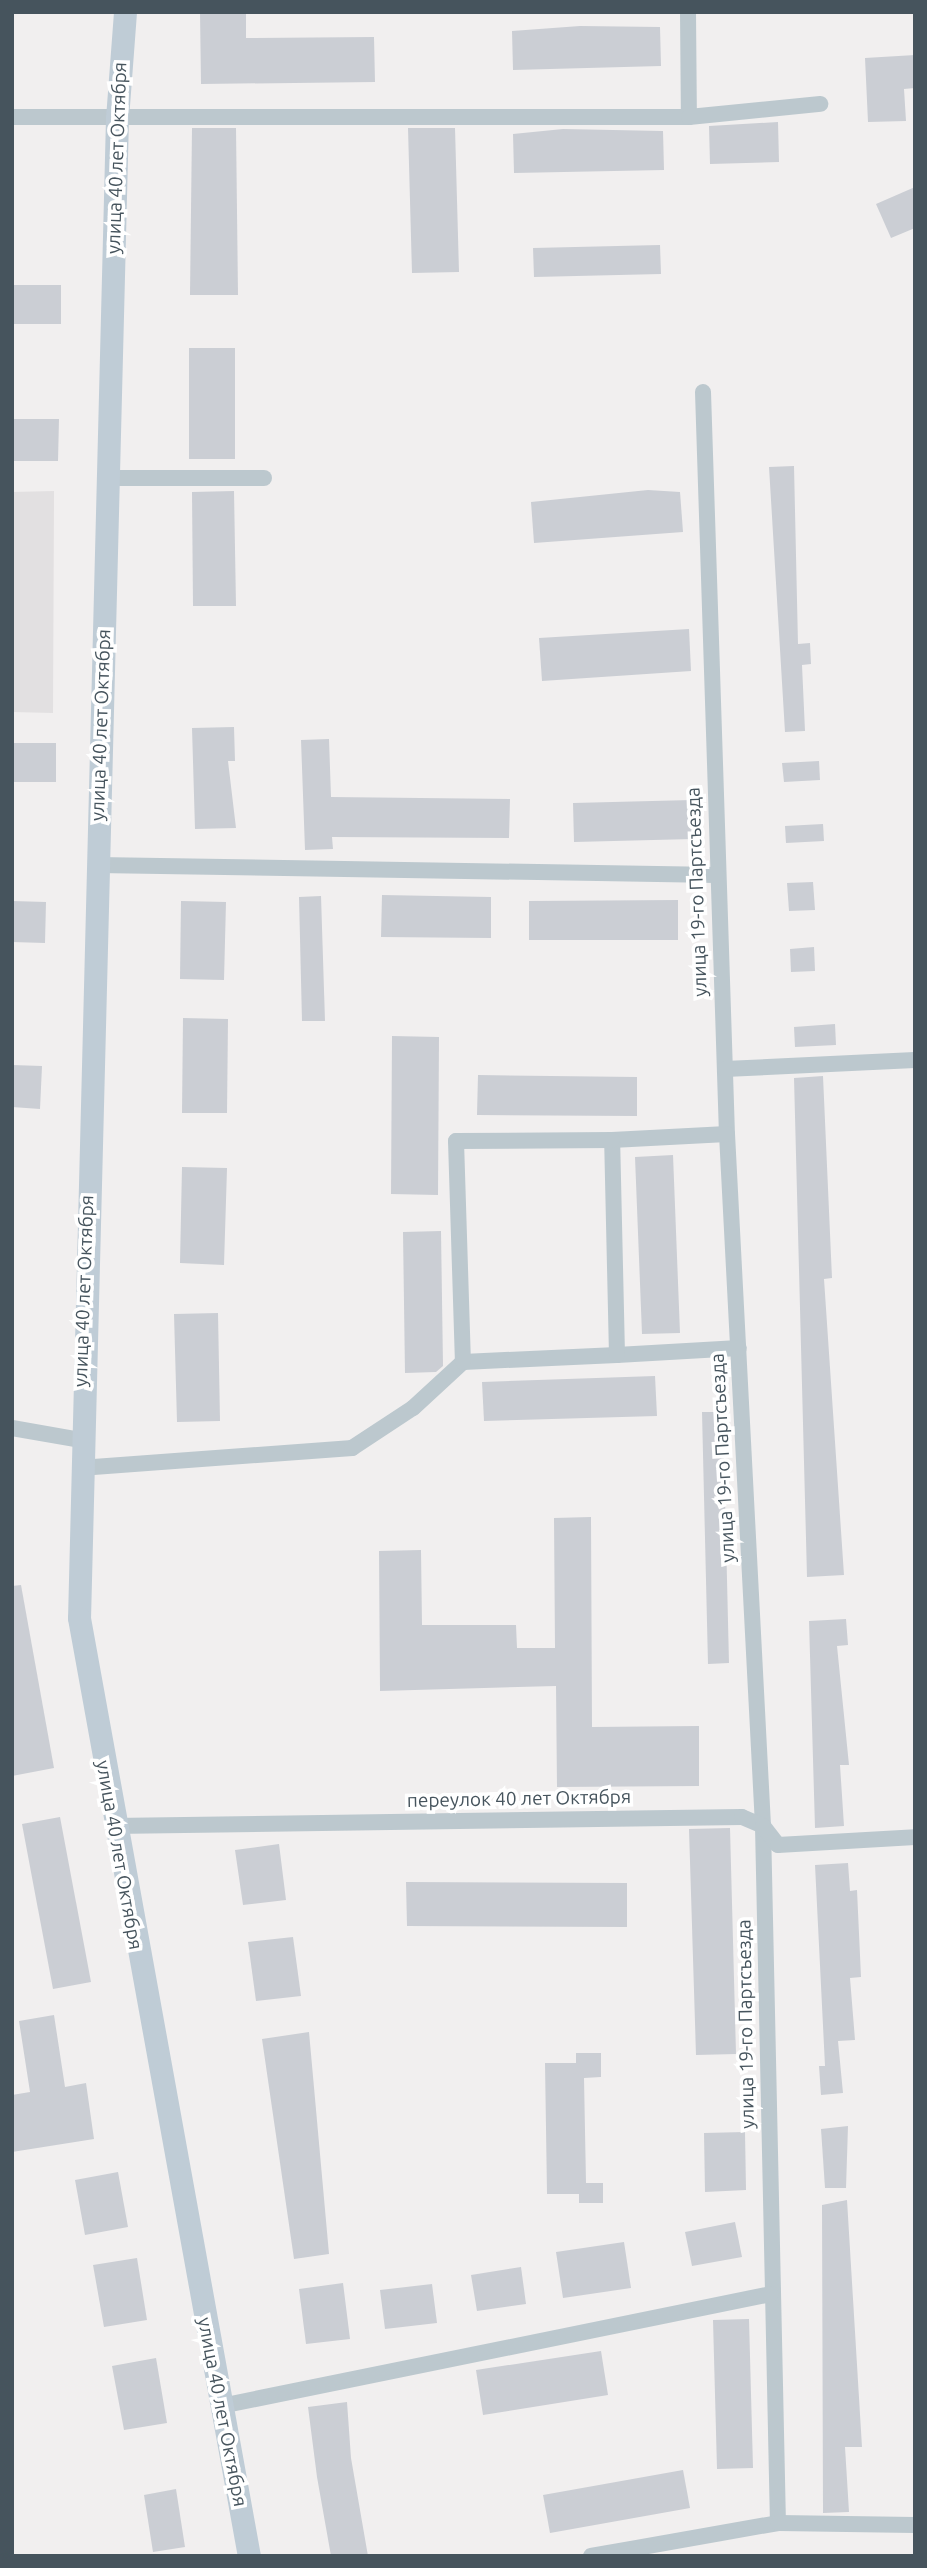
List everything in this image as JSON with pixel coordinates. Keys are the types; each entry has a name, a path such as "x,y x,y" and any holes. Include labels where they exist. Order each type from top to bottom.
{"main road":[{"name":"улица 40 лет Октября","path":"125,12 117,118 80,1440 79,1618 113,1826 249,2556"}],"street":[{"path":"688,12 690,117"},
{"path":"12,117 690,117 820,104"},
{"name":"улица 19-го Партсъезда","path":"703,392 727,1134 763,1826 778,2523"},
{"path":"107,478 264,478"},
{"path":"97,865 717,875"},
{"path":"725,1069 915,1060"},
{"path":"463,1362 456,1141 612,1140 727,1134"},
{"path":"612,1140 617,1355"},
{"path":"80,1468 352,1448 413,1408 463,1362 738,1348"},
{"path":"12,1429 80,1440"},
{"name":"переулок 40 лет Октября","path":"113,1826 742,1817 763,1826 778,1846 915,1837"},
{"path":"221,2406 771,2294"},
{"path":"591,2556 778,2523 915,2525"}],"shaded area":[{"path":"54,491 53,713 12,712 12,492"}],"building":[{"path":"200,12 246,12 246,38 374,37 375,82 201,84"},
{"path":"580,26 660,27 661,66 513,70 512,31"},
{"path":"915,55 915,88 904,89 906,121 868,122 865,58"},
{"path":"778,122 779,162 710,164 709,126"},
{"path":"192,128 236,128 238,295 190,295"},
{"path":"408,128 455,128 459,272 412,273"},
{"path":"563,129 663,131 664,170 514,173 513,134"},
{"path":"915,187 915,228 891,238 876,204"},
{"path":"660,245 661,274 534,277 533,248"},
{"path":"12,285 61,285 61,324 12,324"},
{"path":"189,348 235,348 235,459 189,459"},
{"path":"12,419 59,419 58,461 12,461"},
{"path":"794,466 798,644 810,643 811,664 802,665 805,731 785,732 769,467"},
{"path":"648,490 680,492 683,532 534,543 531,502"},
{"path":"234,491 236,606 193,606 192,492"},
{"path":"689,629 691,671 542,681 539,638"},
{"path":"234,727 235,761 228,761 236,828 195,829 192,728"},
{"path":"329,739 331,797 510,799 509,838 332,837 333,849 305,850 301,740"},
{"path":"12,743 56,743 56,782 12,782"},
{"path":"819,761 820,780 784,782 782,763"},
{"path":"692,800 693,839 574,842 573,803"},
{"path":"823,824 824,841 786,843 785,826"},
{"path":"813,882 815,910 789,911 787,883"},
{"path":"382,895 491,897 491,938 381,937"},
{"path":"321,896 325,1021 302,1021 299,897"},
{"path":"678,900 678,940 529,940 529,901"},
{"path":"12,901 46,902 45,943 12,942"},
{"path":"181,901 226,902 224,980 180,979"},
{"path":"814,947 815,971 791,972 790,949"},
{"path":"183,1018 228,1019 227,1113 182,1113"},
{"path":"835,1024 836,1045 795,1047 794,1027"},
{"path":"392,1036 439,1037 438,1195 391,1194"},
{"path":"12,1065 42,1066 40,1109 12,1107"},
{"path":"478,1075 637,1077 637,1116 477,1115"},
{"path":"823,1076 832,1278 824,1279 844,1575 807,1577 794,1078"},
{"path":"673,1155 680,1333 642,1334 635,1157"},
{"path":"182,1167 227,1168 224,1265 180,1263"},
{"path":"441,1231 443,1366 436,1372 405,1373 403,1232"},
{"path":"218,1313 220,1421 177,1422 174,1314"},
{"path":"655,1376 657,1416 484,1421 482,1382"},
{"path":"702,1412 723,1412 729,1663 708,1664"},
{"path":"591,1517 592,1727 699,1726 699,1786 557,1787 556,1686 380,1691 379,1551 421,1550 422,1625 516,1625 517,1648 555,1648 554,1518"},
{"path":"21,1585 54,1768 12,1776 12,1586"},
{"path":"846,1619 848,1645 837,1646 849,1765 840,1765 844,1826 815,1828 809,1621"},
{"path":"60,1817 91,1982 53,1989 22,1824"},
{"path":"730,1828 736,2054 696,2055 689,1829"},
{"path":"279,1844 286,1900 243,1905 235,1850"},
{"path":"848,1863 850,1891 857,1890 861,1977 850,1978 855,2040 838,2041 843,2093 821,2095 819,2066 825,2066 815,1865"},
{"path":"406,1882 627,1883 627,1927 407,1926"},
{"path":"293,1937 301,1996 256,2001 248,1942"},
{"path":"54,2015 65,2087 86,2083 94,2139 12,2152 12,2095 30,2092 19,2021"},
{"path":"309,2032 329,2254 294,2259 262,2039"},
{"path":"576,2053 601,2053 601,2077 584,2078 586,2183 603,2183 603,2203 579,2203 579,2194 547,2194 545,2063 576,2063"},
{"path":"848,2126 846,2188 825,2188 821,2129"},
{"path":"745,2132 746,2190 705,2192 704,2133"},
{"path":"118,2172 128,2227 85,2235 75,2180"},
{"path":"847,2200 862,2447 845,2447 849,2512 823,2513 822,2205"},
{"path":"735,2222 742,2257 692,2266 685,2232"},
{"path":"624,2242 631,2288 563,2298 556,2252"},
{"path":"137,2258 147,2320 104,2327 93,2265"},
{"path":"521,2267 526,2304 477,2311 471,2275"},
{"path":"343,2283 350,2339 306,2344 299,2289"},
{"path":"432,2284 437,2323 385,2329 380,2290"},
{"path":"749,2319 753,2468 717,2469 713,2320"},
{"path":"601,2351 608,2395 483,2415 476,2370"},
{"path":"156,2358 167,2423 124,2430 112,2366"},
{"path":"347,2402 351,2458 368,2556 331,2556 317,2477 308,2407"},
{"path":"683,2470 690,2508 550,2533 543,2495"},
{"path":"176,2489 185,2547 153,2552 144,2495"}]}
